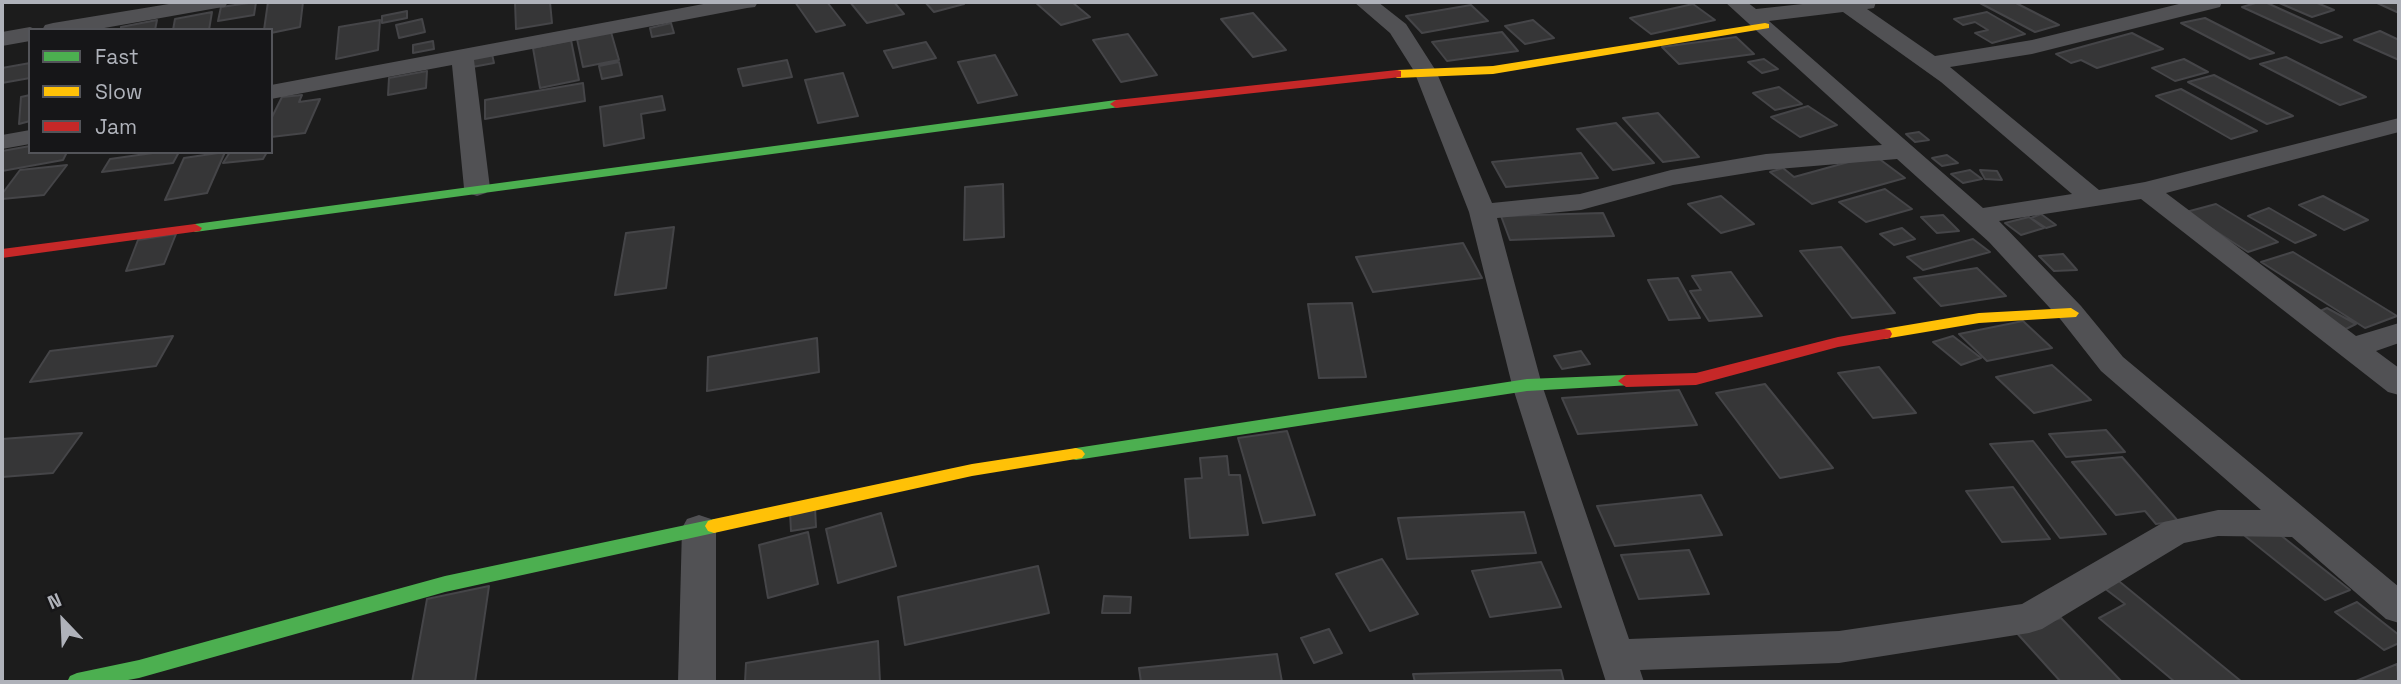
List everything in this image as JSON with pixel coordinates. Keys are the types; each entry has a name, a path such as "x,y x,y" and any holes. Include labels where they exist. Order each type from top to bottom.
{"street":[{"path":"65,28 217,2"},
{"path":"273,92 747,2"},
{"path":"1366,2 1398,29 1425,71 1482,212 1527,385 1620,669 1839,647 2029,618 2176,531 2218,523 2300,524"},
{"path":"2,254 1041,112 1425,71 1493,69 1750,15 1876,2"},
{"path":"1930,64 2032,47 2212,2"},
{"path":"1849,6 1949,77 2093,198"},
{"path":"1750,15 1904,150 2032,268 2112,364 2399,608"},
{"path":"2,39 28,34"},
{"path":"462,56 477,188"},
{"path":"1977,217 2146,190 2399,125"},
{"path":"2,142 28,137"},
{"path":"1482,212 1581,202 1671,178 1766,162 1904,150"},
{"path":"2146,190 2399,384"},
{"path":"77,682 139,669 444,584 972,470 1527,385 1696,379 1838,342 1979,318 2071,313"},
{"path":"2354,347 2399,334"},
{"path":"697,682 699,528"}],"building":[{"path":"256,2 254,15 218,21 221,7"},
{"path":"268,2 303,2 300,27 273,33 273,28 264,28"},
{"path":"515,2 550,2 552,23 516,29"},
{"path":"795,2 827,2 845,25 816,32"},
{"path":"850,2 894,2 904,14 867,23"},
{"path":"925,2 962,2 964,4 934,12"},
{"path":"1035,2 1072,2 1090,17 1061,25"},
{"path":"1978,2 2014,2 2059,25 2035,32"},
{"path":"2265,2 2342,37 2321,43 2242,7"},
{"path":"2277,2 2315,2 2334,10 2312,17"},
{"path":"2375,2 2399,2 2399,13"},
{"path":"1693,4 1715,20 1651,34 1630,18"},
{"path":"1471,5 1488,21 1422,33 1406,16"},
{"path":"407,11 407,18 382,23 382,16"},
{"path":"212,12 209,28 173,28 175,19"},
{"path":"1987,12 2025,34 1992,43 1975,33 1988,30 1975,22 1963,25 1954,19"},
{"path":"1253,13 1286,50 1253,57 1221,19"},
{"path":"2205,18 2274,53 2250,59 2181,23"},
{"path":"422,19 425,32 399,38 396,25"},
{"path":"157,20 155,28 121,27"},
{"path":"380,20 378,50 336,59 339,27"},
{"path":"1533,20 1554,38 1525,44 1505,26"},
{"path":"671,23 674,33 652,37 650,28"},
{"path":"2380,31 2399,40 2399,60 2354,40"},
{"path":"611,32 619,60 583,67 577,39"},
{"path":"1502,32 1518,51 1447,61 1432,42"},
{"path":"2132,33 2163,49 2097,68 2081,60 2071,63 2056,54"},
{"path":"1128,34 1157,75 1121,82 1093,40"},
{"path":"1736,37 1754,54 1679,64 1662,47"},
{"path":"571,40 579,80 540,88 533,48"},
{"path":"433,41 434,49 413,53 413,45"},
{"path":"926,42 936,58 893,68 884,51"},
{"path":"492,54 494,63 467,68 466,59"},
{"path":"995,55 1017,95 978,103 958,62"},
{"path":"2286,57 2366,97 2340,105 2260,64"},
{"path":"1764,59 1778,69 1762,73 1748,62"},
{"path":"2184,59 2208,72 2175,81 2152,68"},
{"path":"787,60 792,77 743,86 738,69"},
{"path":"619,62 622,75 602,79 599,66"},
{"path":"28,63 28,78 2,83 2,68"},
{"path":"427,71 426,88 388,95 389,78"},
{"path":"843,73 858,116 818,123 805,80"},
{"path":"2214,75 2293,116 2267,124 2188,82"},
{"path":"583,83 585,101 485,119 485,100"},
{"path":"1779,87 1802,104 1775,110 1753,93"},
{"path":"2181,89 2257,131 2231,139 2156,96"},
{"path":"28,95 28,122 19,124 21,97"},
{"path":"302,95 299,102 320,99 305,133 273,137 273,115 282,97"},
{"path":"662,96 665,110 641,114 644,138 604,146 600,107"},
{"path":"1808,106 1837,125 1800,137 1771,117"},
{"path":"1658,113 1699,157 1663,162 1623,118"},
{"path":"1616,123 1654,163 1613,170 1577,129"},
{"path":"1919,132 1929,140 1915,142 1906,134"},
{"path":"28,146 28,154 66,154 63,160 2,171 2,151"},
{"path":"1581,153 1598,178 1506,187 1492,162"},
{"path":"146,154 178,154 173,163 102,172 110,159"},
{"path":"224,154 207,193 165,200 184,158"},
{"path":"229,154 266,154 263,159 223,163"},
{"path":"1874,155 1905,178 1812,204 1770,172 1783,168 1794,177"},
{"path":"1947,155 1958,163 1942,166 1932,158"},
{"path":"67,165 44,195 2,199 2,194 20,170"},
{"path":"1970,170 1982,179 1963,183 1951,174"},
{"path":"1980,170 1997,171 2002,180 1985,179"},
{"path":"1003,184 1004,237 964,240 965,187"},
{"path":"1885,189 1912,209 1866,222 1839,202"},
{"path":"1721,196 1754,224 1721,233 1688,204"},
{"path":"2323,196 2368,220 2344,230 2299,205"},
{"path":"2216,204 2278,242 2248,252 2186,212"},
{"path":"2269,208 2316,235 2295,243 2248,216"},
{"path":"1603,213 1614,236 1510,240 1501,216"},
{"path":"2041,214 2056,225 2046,228 2031,218"},
{"path":"1943,215 1959,231 1937,233 1921,217"},
{"path":"2029,217 2044,228 2021,235 2005,223"},
{"path":"674,227 666,288 615,295 626,233"},
{"path":"1902,228 1915,239 1894,245 1880,234"},
{"path":"176,234 164,264 126,271 138,240"},
{"path":"1973,239 1990,252 1923,270 1907,257"},
{"path":"1463,243 1482,278 1373,292 1356,257"},
{"path":"1841,247 1895,313 1852,318 1800,251"},
{"path":"2293,252 2397,316 2365,328 2261,262"},
{"path":"2063,254 2077,270 2054,271 2039,256"},
{"path":"1977,268 2006,296 1941,306 1914,278"},
{"path":"1731,272 1762,316 1709,321 1690,291 1701,290 1692,276"},
{"path":"1678,278 1700,318 1669,320 1648,280"},
{"path":"1352,303 1366,377 1319,378 1308,304"},
{"path":"2327,308 2356,324 2346,329 2318,312"},
{"path":"2023,321 2052,348 1987,361 1959,334"},
{"path":"173,336 156,366 30,382 50,351"},
{"path":"1953,336 1981,358 1961,365 1933,342"},
{"path":"817,338 819,372 707,391 708,357"},
{"path":"1581,351 1590,364 1562,369 1554,356"},
{"path":"2052,365 2091,400 2034,413 1996,377"},
{"path":"1879,367 1916,413 1873,418 1838,373"},
{"path":"1765,384 1833,468 1780,478 1716,393"},
{"path":"1679,390 1697,425 1578,434 1562,398"},
{"path":"2106,430 2125,452 2066,457 2049,434"},
{"path":"1287,431 1315,515 1263,523 1238,438"},
{"path":"82,433 53,473 2,477 2,439"},
{"path":"2033,441 2106,534 2060,538 1990,444"},
{"path":"1227,456 1229,475 1240,475 1248,535 1190,538 1185,479 1202,478 1200,458"},
{"path":"2122,457 2178,521 2156,524 2145,511 2116,515 2072,462"},
{"path":"2013,487 2050,539 2002,542 1966,491"},
{"path":"1701,495 1722,535 1615,546 1597,506"},
{"path":"815,507 816,527 791,531 790,512"},
{"path":"1524,512 1536,553 1407,559 1398,518"},
{"path":"881,513 896,566 838,583 826,529"},
{"path":"2269,526 2350,590 2325,600 2245,536"},
{"path":"808,532 818,584 768,598 759,545"},
{"path":"1689,550 1709,594 1639,599 1621,555"},
{"path":"1382,559 1418,614 1370,631 1336,574"},
{"path":"1541,562 1561,607 1490,617 1472,571"},
{"path":"1038,566 1049,613 905,645 898,597"},
{"path":"2109,573 2242,682 2175,682 2099,618 2125,604 2095,581"},
{"path":"489,586 475,682 412,682 427,599"},
{"path":"1104,596 1131,597 1130,613 1102,613"},
{"path":"2357,602 2399,635 2399,643 2384,650 2335,612"},
{"path":"2061,618 2122,682 2061,682 2015,631"},
{"path":"1329,629 1342,653 1314,663 1301,638"},
{"path":"878,641 880,682 745,682 746,663"},
{"path":"1277,654 1282,682 1141,682 1139,668"},
{"path":"2397,664 2399,682 2356,681"},
{"path":"1561,670 1564,682 1415,682 1413,674"}],"traffic: fast":[{"path":"195,228 1116,104"},
{"path":"1076,454 1527,385 1626,381"},
{"path":"77,682 139,669 445,584 714,526"}],"traffic: slow":[{"path":"1397,74 1493,70 1765,26"},
{"path":"1884,334 1979,318 2071,313"},
{"path":"714,526 972,470 1076,454"}],"traffic: jam":[{"path":"1116,104 1397,74"},
{"path":"2,254 195,228"},
{"path":"1626,381 1696,379 1838,342 1884,334"}]}
